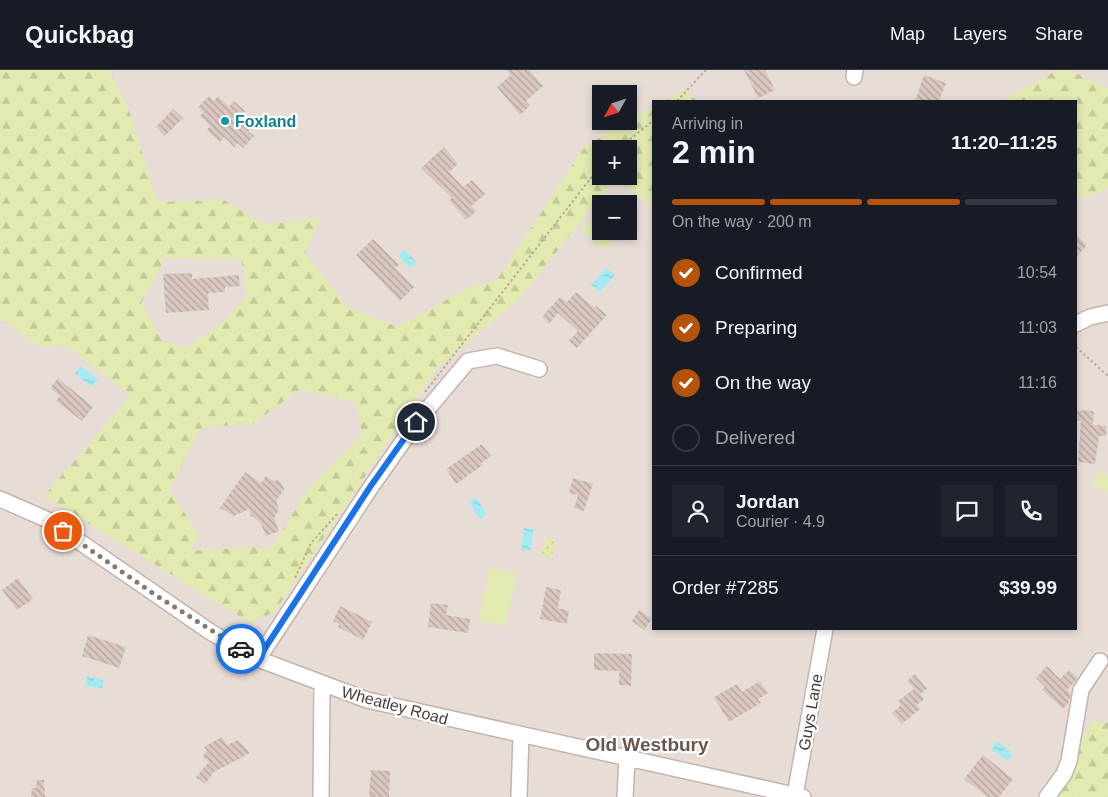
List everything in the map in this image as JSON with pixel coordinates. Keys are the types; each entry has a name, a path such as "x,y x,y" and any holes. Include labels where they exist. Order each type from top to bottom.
{"street":[{"path":"1077,324 1090,317 1108,313"},
{"path":"258,659 370,487 416,422 468,360 497,356 539,369"},
{"name":"Wheatley Road","path":"0,499 48,520 212,633 258,659 322,684 367,700 799,796"},
{"name":"Guys Lane","path":"799,796 826,630"},
{"path":"1047,797 1064,774 1069,761 1082,690 1100,661"},
{"path":"321,797 322,684"},
{"path":"519,797 521,735"},
{"path":"625,797 627,757"}],"path":[{"path":"678,100 706,70"},
{"path":"629,140 652,122"},
{"path":"1077,348 1108,376"}],"shaded area":[{"path":"0,70 1108,70 1108,797 0,797"}],"green space":[{"path":"0,70 109,70 130,113 157,202 224,200 265,225 320,217 305,254 347,307 397,327 469,288 497,280 585,146 592,142 592,185 610,185 602,195 592,195 592,208 517,301 438,367 275,611 250,623 44,496 131,395 66,345 40,347 3,320 0,321","holes":["165,258 241,259 247,296 224,321 187,348 163,342 141,303","299,390 357,402 362,435 308,489 271,549 252,547 191,551 198,533 169,490 201,428 254,423"]},
{"path":"1057,70 1069,70 1108,89 1108,188 1082,198 1077,195 1077,100 1004,100"},
{"path":"685,90 697,100 666,100"},
{"path":"652,108 652,206 625,185 637,185 637,140 596,140 613,130 638,130 638,116"},
{"path":"592,217 592,240 581,230"},
{"path":"592,240 612,240 604,250"},
{"path":"1098,472 1108,476 1108,492 1092,486"},
{"path":"545,538 555,540 552,558 541,556"},
{"path":"490,568 517,574 505,626 478,620"},
{"path":"1093,721 1108,723 1108,797 1058,797 1068,779 1087,730"}],"water":[{"path":"404,250 417,262 411,268 398,256"},
{"path":"606,268 615,275 600,292 591,285"},
{"path":"80,366 98,379 92,387 75,374"},
{"path":"476,497 487,515 480,519 469,502"},
{"path":"524,527 534,529 530,551 521,550"},
{"path":"87,676 104,680 102,689 85,685"},
{"path":"997,741 1013,753 1008,761 991,749"}],"building":[{"path":"506,70 529,70 543,86 526,101 530,106 520,115 497,87 511,75"},
{"path":"744,70 765,70 775,90 758,98"},
{"path":"924,75 946,83 939,100 915,100"},
{"name":"Foxland","path":"209,96 214,101 218,96 229,107 234,101 245,111 240,116 252,127 248,131 254,136 243,148 238,143 234,147 224,137 220,142 207,130 210,126 200,116 203,113 198,107"},
{"path":"173,109 183,118 165,136 156,127"},
{"path":"444,147 458,164 449,172 463,187 472,180 485,194 471,206 476,211 466,220 449,200 452,198 421,168"},
{"path":"1077,235 1087,245 1077,256"},
{"path":"373,239 399,265 395,268 414,287 400,301 356,255"},
{"path":"192,273 192,279 239,275 240,286 225,287 225,292 208,293 209,310 166,313 163,274"},
{"path":"576,292 594,308 596,306 607,315 577,348 569,341 578,331 558,313 549,324 542,317 560,297 567,302"},
{"path":"58,378 93,407 82,421 56,401 60,396 50,388"},
{"path":"1077,410 1094,411 1093,425 1106,426 1106,436 1099,436 1095,464 1078,462 1081,421 1077,420"},
{"path":"482,444 491,456 481,463 483,465 456,484 446,469"},
{"path":"245,472 261,483 266,476 274,481 278,480 281,482 284,489 276,501 279,509 274,518 279,531 266,536 260,522 251,516 249,509 234,516 220,508"},
{"path":"573,478 593,484 584,511 574,508 578,495 569,493"},
{"path":"18,578 33,599 17,610 2,590"},
{"path":"546,587 561,590 558,608 569,611 567,624 540,619"},
{"path":"431,603 448,605 446,615 470,619 468,633 428,627"},
{"path":"340,606 372,622 363,640 338,627 339,624 333,621"},
{"path":"639,610 652,619 644,630 632,621"},
{"path":"88,635 126,647 119,668 82,656"},
{"path":"594,653 632,654 631,686 619,685 619,671 594,670"},
{"path":"1047,666 1060,679 1069,670 1078,678 1067,690 1071,694 1069,702 1063,709 1042,690 1045,687 1036,678"},
{"path":"915,674 927,689 920,694 924,699 917,705 920,709 902,724 892,713 901,705 898,701 914,689 907,681"},
{"path":"760,681 768,693 758,699 761,703 729,722 714,697 737,684 742,692"},
{"path":"222,737 227,745 238,740 250,753 214,772 205,784 196,777 209,762 202,757 207,751 204,747"},
{"path":"983,755 1013,779 999,797 988,797 964,779"},
{"path":"371,770 390,771 389,797 369,797"},
{"path":"37,780 44,780 45,797 31,797 32,788 36,788"}],"way so far":[{"path":"63,531 212,633 241,649"}],"place":[{"name":"Foxland","path":"225,121"}],"district":[{"name":"Old Westbury","path":"647,744"}],"route":[{"path":"241,649 258,659 370,487 416,422"}]}
